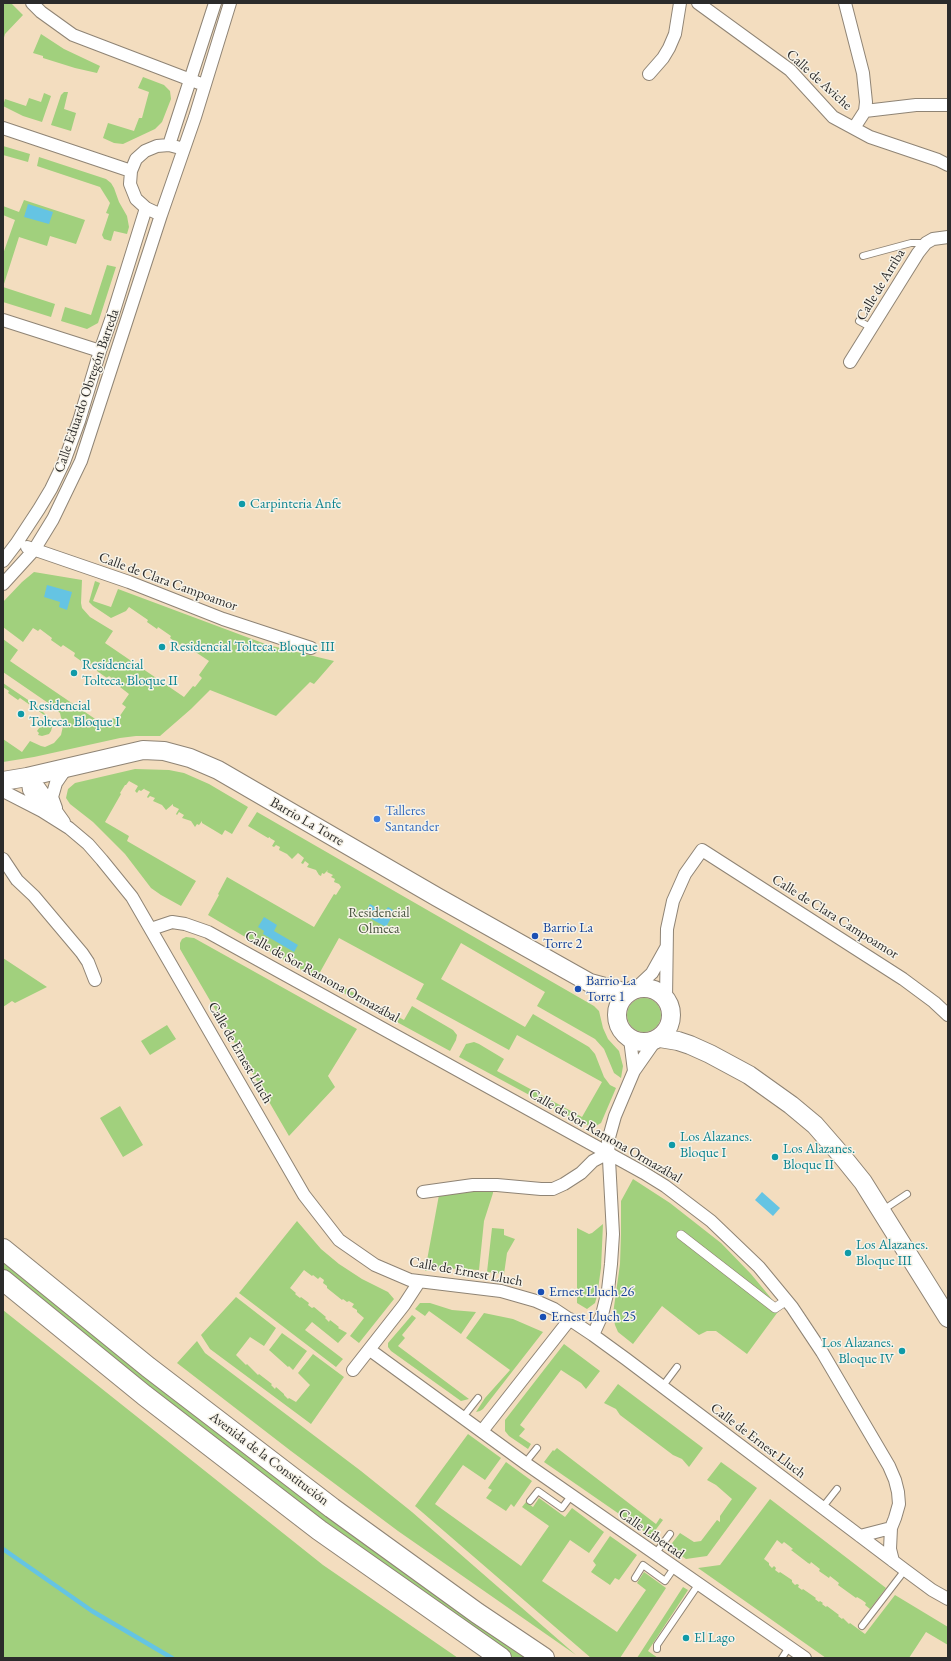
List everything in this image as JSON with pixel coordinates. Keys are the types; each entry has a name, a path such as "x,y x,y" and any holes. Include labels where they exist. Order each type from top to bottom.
{"main road":[{"name":"Barrio La Torre","path":"3,781 27,777 143,750 164,751 190,758 218,770 437,898 590,983 631,991 643,988 652,989 660,992 666,999"},
{"name":"Barrio La Torre","path":"590,983 616,1016 620,1029 630,1039"},
{"path":"616,1016 620,1001 631,991"},
{"path":"630,1039 642,1043 657,1039 665,1034 671,1021 672,1013 666,999"},
{"path":"671,1021 710,1054"},
{"path":"657,1039 678,1041 710,1054 749,1074 771,1089 815,1126 863,1182 948,1318"},
{"name":"Avenida de la Constitución","path":"3,1249 148,1367 320,1498 477,1613 544,1658"},
{"name":"Avenida de la Constitución","path":"3,1280 144,1395 319,1530 501,1658"}],"street":[{"path":"32,3 41,12 74,34 204,85"},
{"path":"169,145 215,3"},
{"path":"161,215 146,208 136,199 130,184 130,171 136,159 145,151 157,146 169,145 184,149 230,3"},
{"path":"649,74 663,58 669,48 675,34 680,3"},
{"name":"Calle de Aviche","path":"698,3 790,70 833,117 854,128 865,110 866,102 862,73 845,3"},
{"path":"865,110 916,105 948,105"},
{"path":"3,128 130,171"},
{"path":"854,128 870,137 938,160 948,165"},
{"name":"Calle Eduardo Obregón Barreda","path":"3,584 34,550 53,519 81,461 184,149"},
{"name":"Calle Eduardo Obregón Barreda","path":"3,561 16,544 51,489 64,462 79,421 100,351 114,314 146,208"},
{"name":"Calle de Arriba","path":"850,362 918,253 926,243 933,239 948,237"},
{"path":"3,320 100,351"},
{"name":"Calle de Clara Campoamor","path":"16,544 129,582 223,619 311,648"},
{"name":"Calle de Ernest Lluch","path":"57,812 52,797 56,783 67,767"},
{"name":"Calle de Ernest Lluch","path":"27,777 29,790 42,811"},
{"name":"Calle de Ernest Lluch","path":"27,777 39,787 69,828"},
{"name":"Calle de Ernest Lluch","path":"3,791 42,811 69,828 88,844 132,897 304,1195 339,1240 355,1253 375,1265 419,1282 481,1288 536,1301 554,1309 593,1335 932,1590 948,1599"},
{"name":"Calle de Clara Campoamor","path":"666,947 666,929 673,901 684,874 702,850 903,979 934,1002 948,1015"},
{"path":"3,859 18,880 34,896 82,953 88,962 95,980"},
{"name":"Calle de Sor Ramona Ormazábal","path":"151,929 172,922 185,924 208,932 608,1153 665,1186 711,1221 759,1267 787,1300 822,1352 891,1470 898,1492 898,1504 891,1528 890,1549 893,1561"},
{"path":"631,991 652,973 666,947"},
{"path":"666,947 666,999"},
{"path":"630,1039 634,1071"},
{"path":"593,1335 602,1315 608,1290 611,1264 613,1234 608,1141 615,1116 634,1071 657,1039"},
{"path":"423,1192 485,1185 553,1189 581,1173 593,1161 608,1153"},
{"path":"680,1235 775,1308 787,1300"},
{"path":"353,1370 404,1305 419,1282"},
{"path":"482,1431 570,1319"},
{"name":"Calle Libertad","path":"370,1350 571,1496 804,1658"},
{"path":"860,1536 891,1528"}],"lane":[{"path":"863,256 911,243 926,243"},
{"path":"859,321 872,328"},
{"path":"881,1211 907,1194"},
{"path":"662,1387 677,1367"},
{"path":"463,1417 478,1398"},
{"path":"525,1463 537,1448"},
{"path":"822,1508 837,1489"},
{"path":"530,1501 538,1491 562,1508 571,1496"},
{"path":"655,1554 670,1534"},
{"path":"635,1578 643,1565 665,1581 674,1568"},
{"path":"862,1626 905,1570"},
{"path":"657,1650 657,1645 698,1585"},
{"path":"782,1658 789,1647"}],"green space":[{"path":"3,3 11,3 23,15 5,34 3,41"},
{"path":"41,34 64,49 100,66 97,73 43,58 43,56 33,53"},
{"path":"143,77 164,85 170,91 171,99 162,122 155,129 123,144 114,143 103,138 108,123 134,131 139,118 142,118 149,92 138,88"},
{"path":"64,92 68,92 64,109 76,113 71,131 51,125 61,95"},
{"path":"44,93 51,96 42,122 23,116 3,106 5,99 26,106 29,98 41,102"},
{"path":"3,146 30,154 28,162 3,155"},
{"path":"39,157 106,179 111,183 127,216 129,227 127,234 114,231 111,241 104,239 102,235 109,214 106,213 110,203 100,187 37,166"},
{"path":"24,200 85,220 76,244 50,236 47,246 19,237 3,287 3,254 15,220 3,215 3,206 19,212"},
{"path":"107,265 116,267 98,323 87,329 61,321 65,307 91,315"},
{"path":"3,287 55,304 51,317 3,302"},
{"path":"34,572 82,580 82,608 90,617 113,631 105,643 184,697 202,678 199,675 209,661 182,643 180,645 170,638 171,636 158,627 157,629 147,622 148,620 129,607 126,611 111,618 93,606 89,602 95,581 100,583 93,601 111,607 118,589 268,645 334,661 314,684 310,682 276,716 210,690 160,736 120,738 34,757 3,762 3,739 22,752 30,741 45,747 54,743 61,735 63,726 60,713 54,707 3,672 3,639 18,650 10,661 107,727 113,718 117,720 126,707 122,704 129,694 120,687 122,685 109,676 107,678 97,671 98,669 86,661 84,663 74,656 75,653 63,645 61,647 40,629 38,631 33,628 23,642 3,627 3,602"},
{"path":"3,683 37,706 47,716 53,724 49,734 42,736 38,735 39,733 37,731 47,717 20,698 18,700 8,693 9,691 3,687"},
{"path":"135,769 169,770 184,773 209,784 248,807 232,834 225,830 222,835 202,823 202,821 195,827 191,821 182,818 184,815 179,812 177,815 176,814 179,809 173,806 173,804 166,810 162,805 153,801 155,798 150,796 148,798 147,797 150,792 144,789 145,788 141,791 139,790 137,793 135,791 138,786 129,781 125,785 105,822 129,836 127,841 196,881 181,906 151,888 125,854 93,822 70,804 66,798 68,789 75,783"},
{"name":"Residencial Olmeca","path":"257,812 594,1006 599,1011 603,1028 608,1039 619,1051 623,1066 621,1078 614,1073 604,1049 595,1039 537,1006 545,992 461,943 441,979 525,1027 533,1014 589,1047 595,1054 604,1077 610,1085 616,1088 601,1123 594,1127 583,1124 459,1057 466,1044 474,1042 479,1044 504,1059 497,1071 582,1117 602,1082 517,1035 509,1050 416,999 424,984 339,938 319,974 404,1020 412,1006 453,1030 457,1035 450,1051 296,967 208,915 227,877 314,927 334,894 336,895 341,887 339,884 334,882 335,879 331,877 333,875 327,872 328,870 324,874 322,873 321,876 319,875 316,870 307,867 309,864 305,861 303,864 301,863 304,858 298,853 292,859 287,854 279,850 280,847 276,845 274,847 272,846 275,841 270,837 268,838 248,826"},
{"path":"186,937 194,938 357,1029 328,1076 335,1087 289,1136 180,949 182,939"},
{"path":"3,958 47,987 15,1003 12,1001 3,1007"},
{"path":"644,998 656,1003 661,1015 656,1027 644,1032 632,1027 627,1015 632,1003"},
{"path":"167,1025 176,1039 150,1055 141,1041"},
{"path":"120,1106 143,1145 123,1157 100,1118"},
{"path":"633,1179 670,1203 721,1243 751,1274 780,1309 747,1354 716,1331 707,1331 699,1335 662,1306 633,1344 618,1332 613,1314 620,1264 621,1201"},
{"path":"472,1189 493,1190 484,1221 479,1270 439,1268 425,1271 439,1195"},
{"path":"297,1221 321,1249 339,1264 362,1279 388,1292 394,1299 359,1343 350,1336 364,1318 352,1307 354,1304 343,1299 342,1300 327,1288 327,1286 323,1283 324,1280 320,1277 318,1279 313,1275 312,1276 304,1270 290,1288 300,1298 301,1297 309,1303 308,1305 312,1308 314,1307 326,1317 325,1318 329,1322 330,1320 339,1327 338,1328 347,1333 338,1343 312,1322 305,1330 343,1359 336,1367 239,1293"},
{"path":"603,1224 601,1268 597,1296 595,1303 587,1309 577,1303 577,1228 589,1234"},
{"path":"492,1228 504,1229 504,1235 515,1239 507,1253 504,1274 487,1272"},
{"path":"3,1261 528,1658 514,1658 438,1605 269,1482 3,1271"},
{"path":"236,1297 276,1328 264,1346 250,1337 236,1355 258,1375 259,1374 272,1384 271,1385 275,1389 276,1387 288,1399 289,1398 296,1402 310,1385 298,1373 313,1354 344,1377 311,1424 210,1349 201,1335"},
{"path":"420,1303 430,1303 452,1310 476,1312 461,1334 429,1311 425,1316 415,1309"},
{"path":"3,1310 323,1565 458,1658 3,1658"},
{"path":"484,1313 513,1319 543,1332 483,1409 476,1412 485,1398 510,1370 466,1338"},
{"path":"412,1315 416,1318 402,1335 405,1338 398,1346 469,1399 461,1401 391,1351 388,1347 388,1343"},
{"path":"282,1333 307,1351 293,1370 269,1350"},
{"path":"197,1341 205,1353 361,1471 412,1512 576,1655 398,1531 177,1363"},
{"path":"564,1344 600,1371 586,1389 581,1383 561,1370 520,1425 525,1429 519,1436 531,1444 528,1449 509,1436 505,1431 505,1420"},
{"path":"618,1384 703,1448 689,1467 682,1459 673,1455 620,1415 616,1409 604,1403"},
{"path":"468,1434 501,1458 485,1480 463,1465 435,1504 521,1566 549,1526 522,1507 526,1502 533,1507 539,1498 565,1517 572,1508 604,1532 589,1553 570,1540 542,1581 617,1632 646,1590 637,1583 644,1572 666,1588 620,1658 591,1658 415,1506"},
{"path":"557,1448 656,1524 660,1518 663,1520 651,1536 544,1462 553,1450 554,1451"},
{"path":"506,1462 532,1481 514,1507 511,1504 506,1511 486,1498 492,1490 488,1488"},
{"path":"721,1462 757,1488 707,1556 686,1559 669,1547 680,1533 694,1542 701,1541 717,1520 720,1522 720,1516 732,1499 716,1485 707,1480"},
{"path":"770,1499 886,1588 870,1609 865,1605 866,1603 857,1597 856,1598 838,1585 839,1583 830,1576 829,1578 819,1571 820,1569 811,1562 810,1564 808,1563 791,1550 793,1549 784,1542 782,1544 777,1540 764,1559 772,1568 774,1566 776,1568 775,1570 792,1580 795,1585 799,1585 798,1587 802,1590 803,1589 816,1598 815,1599 823,1603 822,1604 839,1615 838,1616 842,1619 843,1618 849,1624 850,1623 865,1634 895,1595 948,1627 948,1645 926,1632 909,1658 826,1658 698,1568 720,1565"},
{"path":"610,1536 637,1555 619,1580 615,1578 610,1585 591,1572 596,1565 593,1561"},
{"path":"683,1587 688,1590 648,1651 658,1658 637,1658"}],"water":[{"path":"28,204 53,212 49,224 24,217"},
{"path":"47,585 72,592 67,610 59,607 60,602 44,597"},
{"path":"370,904 384,912 388,907 395,911 386,927 364,915"},
{"path":"264,917 277,925 274,931 298,945 294,952 263,934 264,931 258,927"},
{"path":"762,1192 780,1208 773,1216 755,1200"}],"waterway":[{"path":"3,1549 92,1611 172,1658"}],"place":[{"name":"Carpinteria Anfe","path":"242,504"},
{"name":"Residencial Tolteca. Bloque III","path":"162,647"},
{"name":"Residencial Tolteca. Bloque II","path":"74,673"},
{"name":"Residencial Tolteca. Bloque I","path":"21,714"},
{"name":"Talleres Santander","path":"377,819"},
{"name":"Barrio La Torre 2","path":"535,936"},
{"name":"Barrio La Torre 1","path":"578,989"},
{"name":"Los Alazanes. Bloque I","path":"672,1145"},
{"name":"Los Alazanes. Bloque II","path":"775,1157"},
{"name":"Los Alazanes. Bloque III","path":"848,1253"},
{"name":"Ernest Lluch 26","path":"541,1292"},
{"name":"Ernest Lluch 25","path":"543,1317"},
{"name":"Los Alazanes. Bloque IV","path":"902,1351"},
{"name":"El Lago","path":"686,1638"}]}
